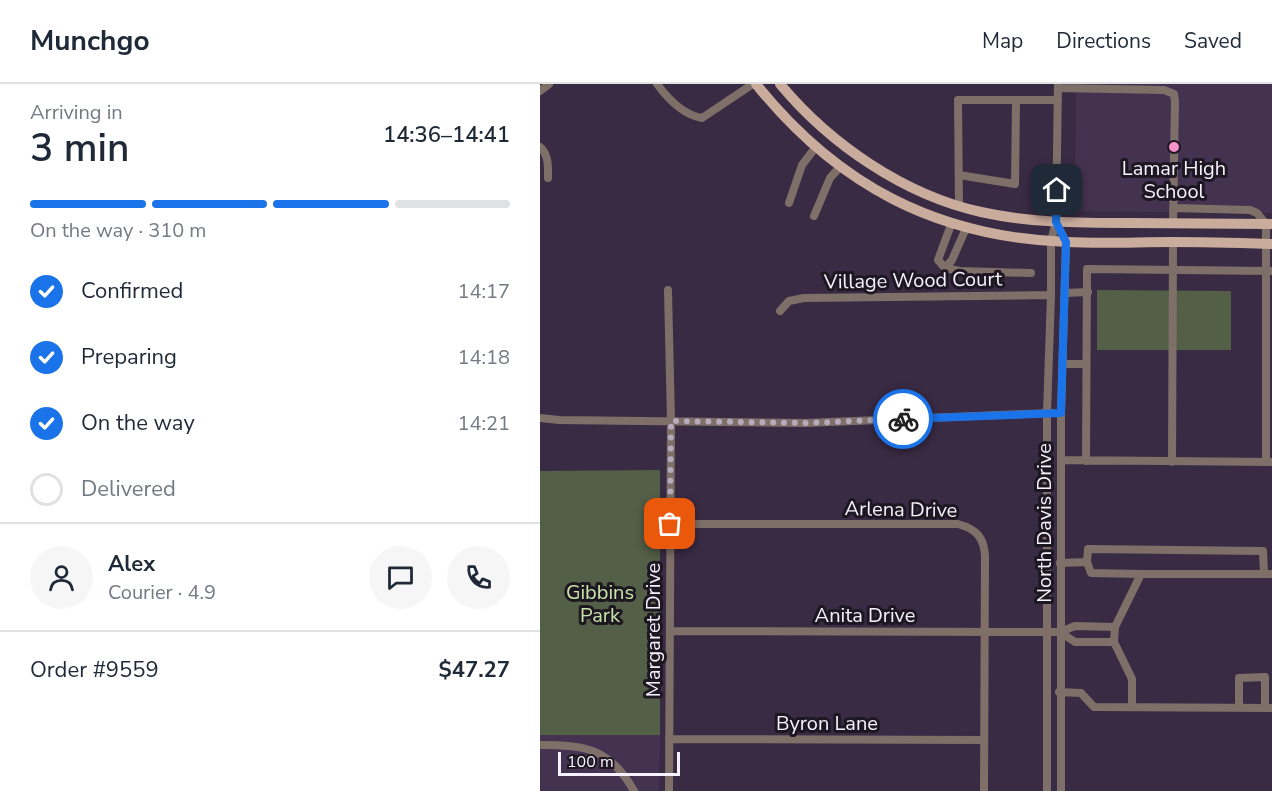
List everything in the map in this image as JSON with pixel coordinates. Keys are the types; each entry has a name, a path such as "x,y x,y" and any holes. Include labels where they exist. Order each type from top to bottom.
{"main road":[{"path":"755,84 789,123 815,148 884,196 923,214 1011,236 1051,241 1269,244"},
{"path":"780,84 840,143 880,170 919,191 959,206 1013,218 1056,222 1269,224"}],"street":[{"path":"540,91 549,84"},
{"path":"657,84 690,116 702,118 755,84"},
{"path":"1058,86 1164,90 1174,94 1173,223"},
{"name":"North Davis Drive","path":"1047,791 1047,413 1051,241 1056,222 1058,86"},
{"path":"959,206 958,100 1058,100"},
{"path":"959,175 1014,184 1016,100"},
{"path":"540,147 547,158 548,178"},
{"path":"789,203 802,165 815,148"},
{"path":"814,216 830,178 840,167"},
{"path":"1061,460 1269,462 1269,224 1250,210 1174,208"},
{"path":"952,222 938,260 945,268 960,271 1031,273"},
{"name":"North Davis Drive","path":"1056,222 1066,242 1061,413 1060,791"},
{"path":"945,268 952,260 967,226"},
{"path":"1172,462 1173,242"},
{"path":"1086,461 1087,269 1269,271"},
{"name":"Margaret Drive","path":"668,290 671,421 669,791"},
{"path":"1065,293 1088,292"},
{"name":"Village Wood Court","path":"780,311 789,301 804,298 1051,295"},
{"path":"1063,364 1086,364"},
{"path":"540,418 806,423 1061,413"},
{"name":"Arlena Drive","path":"670,524 958,524 971,528 980,536 984,546 984,791"},
{"path":"1088,549 1263,551 1268,574 1091,573 1087,562 1088,549"},
{"path":"1060,563 1087,562"},
{"path":"1132,707 1132,679 1114,642 1115,627 1141,574"},
{"path":"1060,632 1075,626 1115,627"},
{"name":"Anita Drive","path":"670,631 1060,632"},
{"path":"1060,632 1075,642 1114,642"},
{"path":"1059,692 1081,693 1094,706 1132,707 1239,708 1269,708 1264,677 1239,678 1239,708"},
{"name":"Byron Lane","path":"669,739 984,740"},
{"path":"540,745 570,745 595,751 614,762 634,791"}],"shaded area":[{"name":"Lamar High School","path":"1076,84 1272,84 1272,213 1075,211"},
{"path":"540,735 660,735 659,791 540,791"}],"green space":[{"path":"1097,290 1231,291 1231,350 1097,350"},
{"name":"Gibbins Park","path":"660,470 660,735 540,735 540,471"}],"way so far":[{"path":"670,524 671,421 806,423 903,419"}],"place":[{"name":"Lamar High School","path":"1174,147"}],"route":[{"path":"903,419 1061,413 1066,242 1056,222 1057,190"}]}
